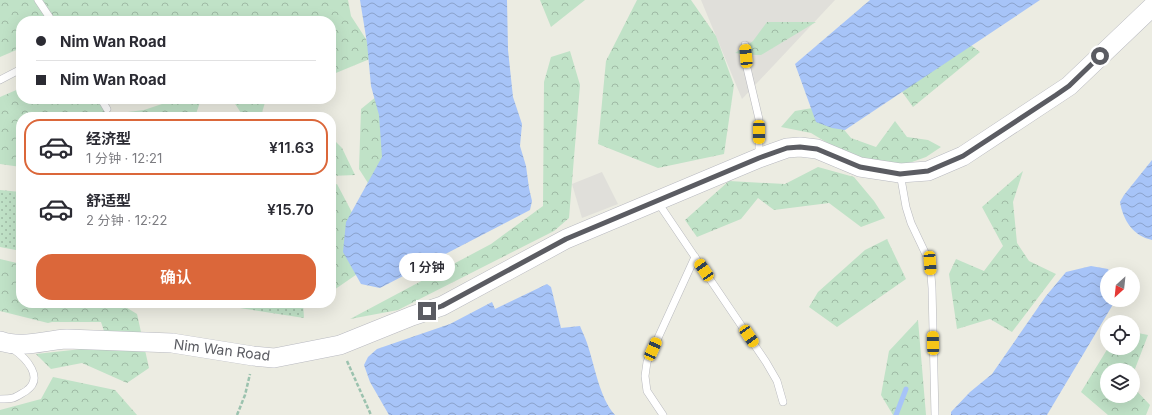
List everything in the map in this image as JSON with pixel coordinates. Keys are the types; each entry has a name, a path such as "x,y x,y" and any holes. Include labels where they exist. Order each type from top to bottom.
{"street":[{"name":"Nim Wan Road","path":"3,342 29,345 56,339 67,339 172,343 274,358 340,345 412,316 442,306 566,239 759,158 787,148 800,147 817,149 860,167 900,174 928,171 963,156 1069,86 1152,7"}],"lane":[{"path":"38,0 49,16"},
{"path":"745,45 747,68 759,119 759,158"},
{"path":"0,80 16,72"},
{"path":"104,104 107,109"},
{"path":"900,174 906,207 930,263 935,415"},
{"path":"657,201 766,362 777,381 783,402"},
{"path":"663,415 647,391 644,376 647,362 695,256"},
{"path":"0,400 18,396 30,388 34,380 34,376 27,360 3,342"}],"path":[{"path":"340,345 371,415"},
{"path":"237,415 250,378 253,356"}],"shaded area":[{"path":"701,0 835,0 742,99"},
{"path":"602,172 618,204 582,218 572,184"}],"green space":[{"path":"0,0 348,0 351,16 377,56 336,73 336,16 16,16 16,50 0,57"},
{"path":"540,0 585,0 551,27"},
{"path":"637,0 691,0 716,36 734,85 724,154 658,168 598,144 606,61"},
{"path":"767,22 816,22 761,55 735,53 753,41"},
{"path":"968,43 980,52 913,107 900,89"},
{"path":"570,51 580,85 569,218 554,231 398,310 350,319 491,244 543,206 544,82 551,57"},
{"path":"16,90 16,104 108,104 110,112 16,112 16,166 0,164 0,97"},
{"path":"382,92 400,145 375,194 359,169 361,109"},
{"path":"162,104 199,104 197,112 128,112 144,110"},
{"path":"235,104 265,104 262,112 240,112"},
{"path":"824,106 851,138 876,147 895,121 907,137 928,140 941,147 926,157 879,174 811,133 781,127 795,111"},
{"path":"336,142 342,148 355,175 336,176"},
{"path":"818,167 854,177 874,201 885,218 861,227 829,203 774,210 758,198 741,219 697,237 685,220 729,181 785,184"},
{"path":"1023,171 1013,202 1017,243 1029,261 1056,274 1012,332 990,319 957,329 949,274 956,259 984,271 1003,246 982,207"},
{"path":"336,184 357,222 363,270 336,289"},
{"path":"0,190 16,192 16,250 0,247"},
{"path":"887,239 906,279 837,327 809,307 818,292 865,250"},
{"path":"0,259 16,263 16,308 127,308 137,314 149,368 127,383 82,363 51,369 36,354 109,346 101,322 48,323 0,311"},
{"path":"239,308 303,308 304,318"},
{"path":"918,320 926,415 893,415 881,395 889,351"},
{"path":"1140,333 1148,335 1137,363 1100,363 1100,403 1140,403 1140,394 1150,405 1146,415 1108,415 1081,392 1104,355 1140,355"},
{"path":"53,377 115,390 137,415 0,415 0,410 41,399"}],"water":[{"path":"360,0 507,0 508,50 513,97 522,124 520,146 526,166 532,201 530,210 380,288 361,284 343,252 346,222 382,157 379,115 371,86 367,43"},
{"path":"870,0 1040,0 845,130 832,128 816,122 795,64"},
{"path":"1152,160 1152,240 1139,235 1134,231 1126,221 1120,202"},
{"path":"1091,266 1100,268 1100,307 1111,307 1107,315 1100,315 1100,326 1047,415 951,415 951,412 970,392 992,374 1046,296 1066,272"},
{"path":"547,284 551,287 561,328 580,326 587,343 601,390 615,415 389,415 370,382 364,365 368,357 377,349 450,324 492,302 495,309"}],"waterway":[{"path":"896,415 906,389"}],"route":[{"path":"427,311 442,306 566,239 759,158 787,148 800,147 817,149 860,167 900,174 928,171 963,156 1056,95 1069,86 1100,56"}]}
